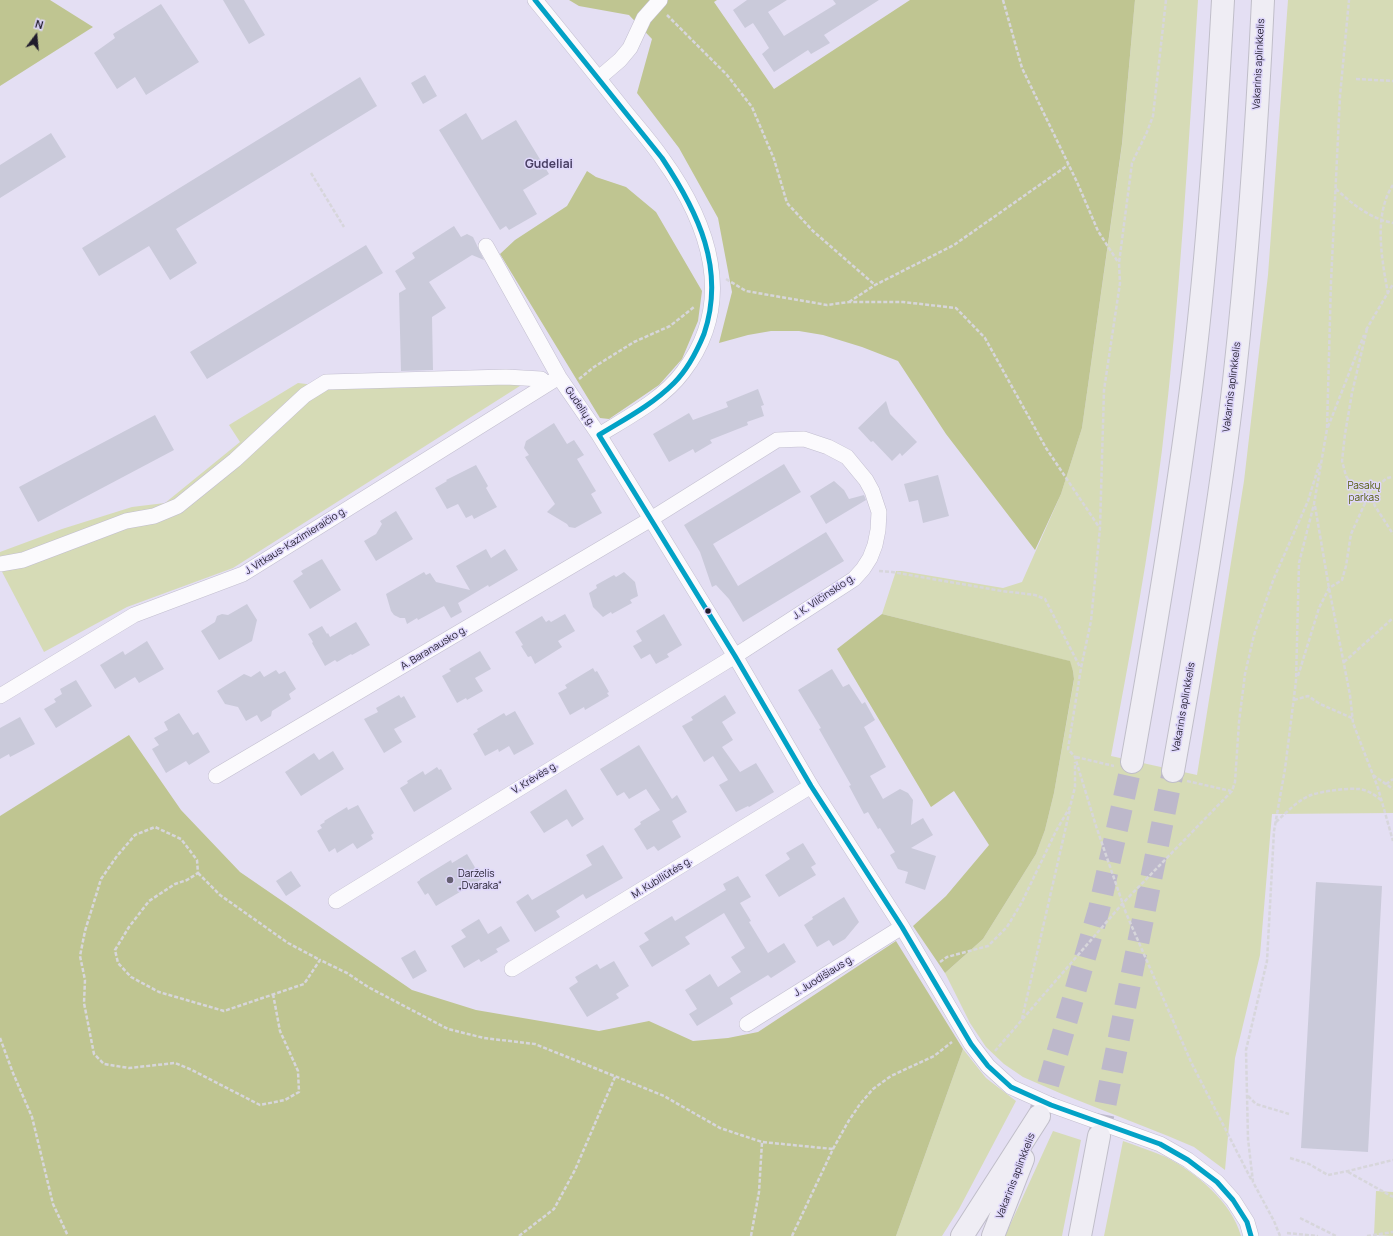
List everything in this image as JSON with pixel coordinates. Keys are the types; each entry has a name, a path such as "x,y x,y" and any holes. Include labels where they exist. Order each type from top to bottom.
{"highway":[{"path":"1132,762 1159,608 1193,373 1206,252 1223,0"},
{"name":"Vakarinis aplinkkelis","path":"1172,771 1200,618 1234,383 1246,254 1259,80 1263,0"},
{"name":"Vakarinis aplinkkelis","path":"962,1236 1039,1116 993,1236"},
{"path":"1080,1236 1099,1136"}],"street":[{"path":"535,0 663,158 686,196 701,227 712,270 713,293 708,328 696,353 682,373 657,399 599,435"},
{"path":"599,78 620,60 630,48 644,18 658,2"},
{"name":"Gudelių g.","path":"486,246 558,383 599,435 735,656 811,786 902,927 964,1033 986,1063 1012,1087 1051,1105 1160,1144 1188,1160 1217,1182 1234,1200 1247,1222 1251,1236"},
{"path":"0,564 23,560 126,522 154,516 178,506 235,460 305,395 326,382 506,377 541,379 558,383"},
{"name":"J. Vitkaus-Kazimieraičio g.","path":"0,696 134,615 243,574 558,383"},
{"name":"J. K. Vilčinskio g.","path":"651,519 777,440 804,439 828,447 847,457 866,480 879,512 875,545 870,558 863,569 854,580 735,656"},
{"name":"A. Baranausko g.","path":"216,776 651,519"},
{"name":"V. Krėvės g.","path":"336,900 735,656"},
{"name":"M. Kubiliūtės g.","path":"512,969 811,786"},
{"name":"J. Juodišiaus g.","path":"747,1024 902,927"}],"path":[{"path":"1003,0 1022,68 1098,231 1119,263"},
{"path":"1166,0 1153,116 1148,132 1132,163 1119,263 1120,283 1104,390 1100,528 1091,621 1081,668 1068,749 1075,757 1096,826 1123,903 1191,1062 1274,1221 1280,1236"},
{"path":"1253,1182 1248,1139 1246,1050 1267,961 1274,839 1286,770 1296,681 1299,563 1314,504 1327,429 1330,282 1340,96 1349,0"},
{"path":"658,2 727,75 752,107 774,159 787,203 814,231 875,285"},
{"path":"1356,78 1393,81"},
{"path":"849,302 875,285 954,245 1068,165"},
{"path":"311,173 344,227"},
{"path":"1388,295 1380,242 1381,221 1386,197 1393,185"},
{"path":"1335,189 1348,200 1381,221 1393,223"},
{"path":"712,270 746,291 827,305 849,302 903,302 956,308 985,338 1046,448 1100,528"},
{"path":"1327,429 1367,329 1393,284"},
{"path":"558,383 594,367 634,342 670,326 713,293"},
{"path":"1367,329 1350,407 1342,461 1346,476 1355,490 1370,492"},
{"path":"986,1063 1123,903 1232,791 1235,782 1239,722 1245,674 1254,635 1274,578 1292,534 1308,501 1322,454"},
{"path":"1296,681 1319,608 1329,588 1342,580 1346,566 1351,534 1370,492 1388,478 1393,477"},
{"path":"1370,492 1375,506 1393,534"},
{"path":"1314,504 1353,723 1382,800 1393,841"},
{"path":"863,569 892,572 1002,591 1035,595 1045,599 1081,668"},
{"path":"1343,663 1393,618"},
{"path":"1294,700 1308,696 1320,704 1352,718"},
{"path":"1022,1020 1075,787 1075,757"},
{"path":"1373,775 1393,788"},
{"path":"1386,784 1393,779"},
{"path":"1276,822 1292,807 1311,795 1338,790 1359,789 1375,795 1382,800"},
{"path":"927,971 947,957 988,946 1007,927 1022,902 1056,831 1070,807"},
{"path":"273,994 280,1031 298,1071 299,1092 285,1100 260,1105 192,1070 175,1063 129,1068 104,1064 94,1054 84,1003 85,980 80,956 85,931 101,879 117,856 135,835 155,827 181,839 197,860 198,873 220,895 288,943 347,973 389,999 448,1030 484,1038 535,1044 664,1096 720,1128 762,1142 833,1149"},
{"path":"198,873 187,880 175,884 149,901 129,927 115,950 118,963 131,977 159,992 224,1011 304,984 320,960"},
{"path":"792,1236 833,1149 860,1104 873,1089 891,1076 934,1056 964,1033"},
{"path":"0,1038 32,1117 53,1204 68,1236"},
{"path":"518,1236 554,1209 574,1170 615,1077"},
{"path":"1248,1095 1256,1104 1289,1114"},
{"path":"750,1236 759,1192 762,1142"},
{"path":"1290,1158 1309,1164 1328,1175 1348,1172 1393,1160"},
{"path":"1348,1172 1393,1197"},
{"path":"1300,1218 1336,1236"},
{"path":"1367,1236 1393,1232"},
{"path":"1287,1233 1318,1236"}],"green space":[{"path":"0,0 50,0 93,27 0,86"},
{"path":"569,0 717,0 714,2 774,89 910,0 1135,0 1122,144 1082,428 1061,494 1035,550 946,434 898,361 862,347 823,335 799,331 771,331 748,335 719,343 732,292 718,218 679,148 637,93 652,39 629,15 579,6"},
{"name":"Pasakų parkas","path":"1135,0 1198,0 1179,282 1162,450 1145,565 1111,756 1197,775 1244,481 1268,275 1288,0 1393,0 1393,813 1272,814 1260,955 1235,1058 1225,1170 1194,1147 1023,1077 1004,1064 986,1047 970,1023 945,973 983,939 1036,854 1045,830 1054,793 1074,680 1073,671 1069,661 882,614 896,571 1003,588 1022,582 1061,494 1082,428 1122,145"},
{"path":"587,171 596,177 626,187 656,212 702,291 698,321 682,359 659,385 609,419 600,418 500,254 515,240 567,206"},
{"path":"298,383 331,387 523,384 233,568 127,607 44,652 0,568 0,552 62,529 132,507 165,503 240,442 229,425"},
{"path":"882,614 1070,661 1073,671 1074,679 1054,793 1045,830 1036,854 983,939 945,973 913,926 946,896 989,845 954,791 931,807 837,649"},
{"path":"129,735 181,810 240,872 412,990 476,1010 599,1031 649,1021 693,1041 728,1038 758,1032 896,941 963,1049 896,1236 0,1236 0,816"},
{"path":"963,1049 986,1078 1016,1101 959,1209 942,1236 896,1236"},
{"path":"1053,1131 1081,1140 1062,1236 1005,1236"},
{"path":"1123,1141 1166,1157 1201,1180 1221,1200 1230,1212 1241,1236 1104,1236"},
{"path":"1376,1191 1393,1192 1393,1236 1374,1235"}],"building":[{"path":"223,0 244,0 265,35 249,44"},
{"path":"747,0 787,0 768,12 784,36 836,4 833,0 879,0 824,35 830,43 811,54 808,50 774,72 762,54 769,48 761,35 753,23 745,28 733,10"},
{"path":"161,4 199,62 146,95 135,77 117,89 94,53 115,38 113,34"},
{"path":"425,75 437,96 423,104 411,83"},
{"path":"360,77 377,106 176,229 197,263 170,280 149,246 99,276 82,248"},
{"path":"466,113 482,140 516,120 549,174 523,190 537,214 509,230 506,226 500,230 439,130"},
{"path":"51,133 66,157 0,198 0,165"},
{"path":"454,226 461,237 467,234 473,237 484,260 472,255 429,282 446,308 432,317 433,370 401,371 399,293 406,289 395,271 415,258 412,253"},
{"path":"366,245 383,273 207,379 190,352"},
{"path":"758,389 764,405 761,406 764,416 747,422 748,425 710,440 712,443 695,453 693,449 669,462 653,434 689,413 693,420 728,407 726,402"},
{"path":"886,401 890,414 917,442 902,456 900,453 892,461 858,428"},
{"path":"155,415 174,450 38,522 19,487"},
{"path":"554,423 567,444 574,440 584,455 577,459 596,491 591,494 602,513 575,528 569,527 567,524 547,512 555,504 525,457 529,455 524,448 526,441"},
{"path":"784,464 801,492 713,544 738,586 826,532 844,561 743,622 729,599 716,585 712,587 700,552 684,525"},
{"path":"476,465 488,486 486,488 497,507 474,519 472,515 466,518 458,504 447,509 435,488 447,481 446,480"},
{"path":"938,475 949,516 923,523 918,500 909,502 904,484"},
{"path":"834,481 844,490 849,499 864,495 866,500 826,524 810,496"},
{"path":"396,511 413,539 376,561 364,541 376,534 382,524 380,521"},
{"path":"486,549 491,558 505,549 518,570 489,587 488,585 458,603 462,612 451,618 444,606 418,620 417,618 407,624 405,618 400,618 394,615 391,611 386,594 424,572 426,575 430,573 436,582 470,590 456,566"},
{"path":"322,559 341,590 310,609 293,581 303,574 301,571"},
{"path":"624,572 635,582 638,596 630,600 632,603 612,614 611,612 603,617 593,607 589,593 597,588 596,585 614,575 616,577"},
{"path":"247,604 257,620 252,641 219,660 201,631 215,622 217,616 222,614 228,615"},
{"path":"565,614 575,631 558,641 562,647 535,664 531,656 528,657 521,646 523,645 515,632 542,616 546,622 549,620 551,622"},
{"path":"664,614 682,645 667,654 669,657 656,664 650,654 641,659 633,646 642,641 636,631"},
{"path":"356,622 370,645 337,662 335,660 325,666 308,634 322,626 330,637"},
{"path":"147,641 164,669 139,683 135,677 115,689 100,665 123,651 125,655"},
{"path":"480,651 491,669 475,678 483,691 467,700 466,698 457,703 442,676 451,671 449,669"},
{"path":"593,668 595,672 597,671 609,692 607,693 609,696 585,710 584,707 570,715 558,693 567,688 565,685"},
{"path":"832,669 843,687 849,684 862,704 865,702 875,720 864,727 886,767 870,776 883,799 900,789 908,793 913,800 911,825 923,818 933,835 911,848 936,856 925,890 905,883 908,872 898,869 890,855 895,852 880,828 878,829 868,812 864,814 849,786 851,785 819,729 821,728 798,690"},
{"path":"276,670 279,674 285,671 296,689 289,694 291,699 272,711 271,716 261,722 257,715 246,721 238,707 225,704 217,691 244,674 251,677 260,671 264,677"},
{"path":"76,680 92,706 56,728 44,709 56,702 54,699 62,694 60,689"},
{"path":"399,695 401,698 404,696 416,717 394,729 402,742 384,753 364,719 378,712 376,708"},
{"path":"725,695 736,713 722,722 733,740 722,747 740,772 756,763 774,792 749,807 748,806 736,812 719,785 728,780 713,756 704,762 682,726 693,720 691,717"},
{"path":"515,711 534,744 514,755 509,746 499,752 498,749 485,756 473,734 478,731 477,729 504,713 506,716"},
{"path":"179,713 193,735 198,732 210,752 189,765 186,761 166,773 152,749 159,745 154,738 168,730 164,722"},
{"path":"20,717 35,744 10,757 9,754 0,759 0,728"},
{"path":"639,745 672,799 677,795 687,812 672,821 681,837 658,851 654,846 647,850 634,829 641,824 640,822 660,810 646,789 629,799 624,792 617,796 600,769"},
{"path":"333,751 344,769 301,796 285,772 314,753 319,760"},
{"path":"437,767 439,770 441,769 452,789 414,812 400,788 408,783 407,781 423,771 425,775"},
{"path":"566,789 584,819 572,827 567,819 544,833 530,812"},
{"path":"358,805 374,833 371,835 373,839 357,849 353,843 337,853 335,848 329,852 317,831 322,828 320,825 347,807 348,810"},
{"path":"803,843 816,864 811,867 816,875 779,897 765,875 790,859 786,853"},
{"path":"603,845 623,878 586,899 583,894 556,911 560,917 535,932 516,902 528,894 532,900 592,865 586,855"},
{"name":"Darželis „Dvaraka“","path":"467,854 482,879 436,906 428,893 425,895 417,882 451,860 452,863"},
{"path":"291,871 301,886 286,896 276,881"},
{"path":"738,876 751,897 740,903 751,921 749,922 768,953 784,943 796,962 771,978 768,975 730,998 733,1004 697,1026 689,1014 697,1009 685,990 710,974 718,987 741,972 731,957 745,948 724,913 685,937 690,944 652,967 639,946 649,940 644,933 672,916 675,921 726,890 723,884"},
{"path":"1316,882 1382,886 1368,1152 1301,1148"},
{"path":"844,897 859,922 845,939 833,946 829,940 817,947 804,925 813,919 812,917"},
{"path":"479,919 488,934 501,926 510,941 496,949 498,952 481,962 479,959 464,968 451,946 466,937 461,930"},
{"path":"415,950 427,971 413,979 401,958"},
{"path":"614,961 629,986 616,994 619,998 587,1017 569,988 578,982 575,977 597,964 600,969"}],"tunnel":[{"path":"1039,1116 1099,909 1132,762"},
{"path":"1099,1136 1173,771"}],"transit line":[{"path":"535,0 662,158 687,199 697,220 705,242 710,264 712,287 710,310 704,334 695,354 679,378 666,391 638,411 599,435"},
{"path":"599,435 735,656 811,786 902,927 971,1044 988,1066 1011,1087 1051,1105 1160,1144 1188,1160 1217,1182 1233,1200 1247,1222 1251,1236"}],"place":[{"name":"Darželis „Dvaraka“","path":"450,880"}],"district":[{"name":"Gudeliai","path":"549,165"}]}
